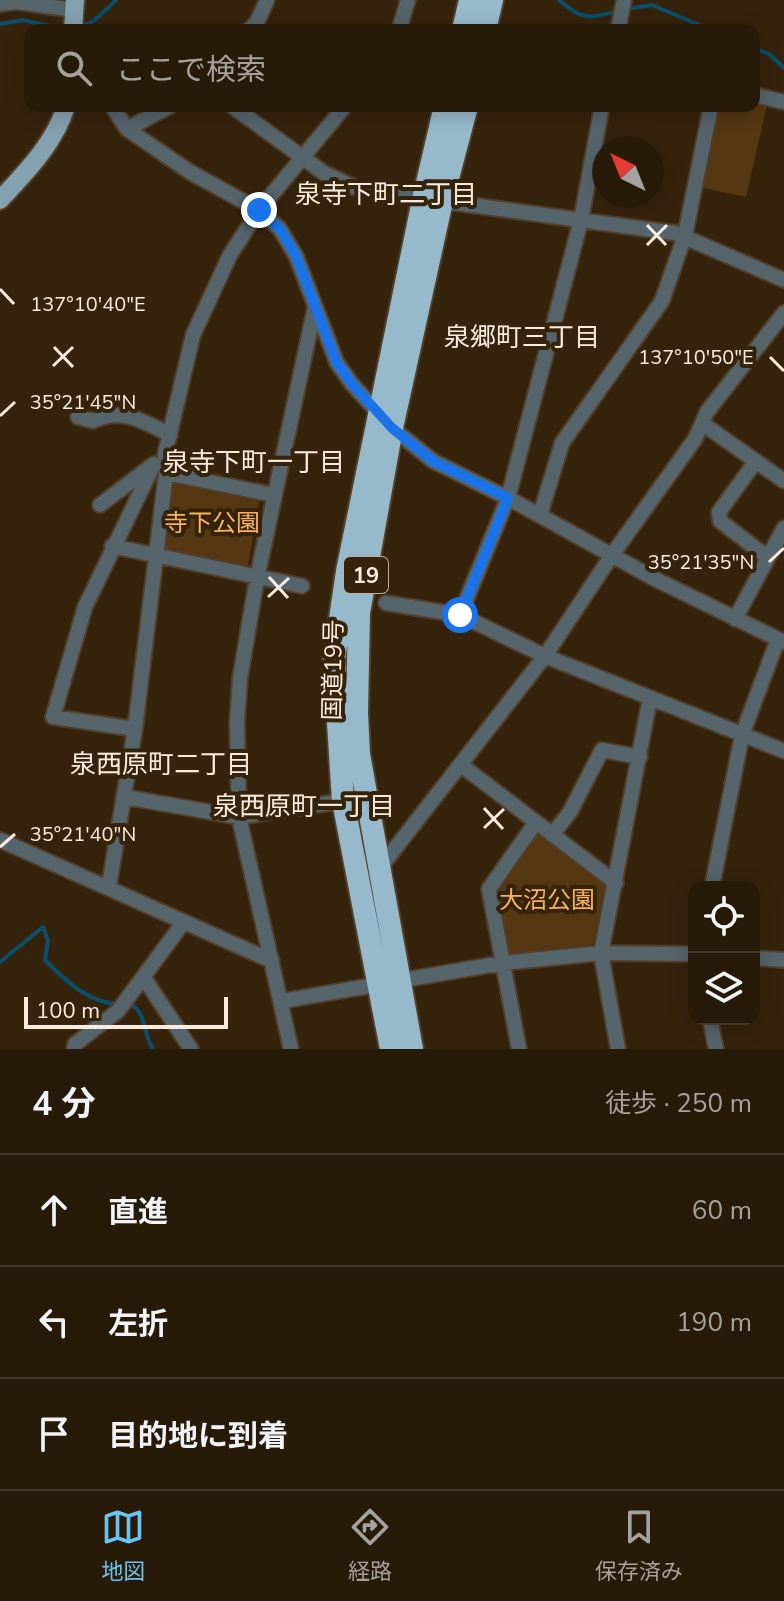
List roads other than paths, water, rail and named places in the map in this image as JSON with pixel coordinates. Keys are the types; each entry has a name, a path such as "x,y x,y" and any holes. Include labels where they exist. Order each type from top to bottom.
{"highway":[{"path":"464,24 470,0"},
{"path":"486,24 492,0"},
{"name":"国道19号","path":"412,1049 390,983 343,801 335,715 334,660 340,606 385,421 432,201 444,112"},
{"name":"国道19号","path":"432,201 465,112"},
{"name":"国道19号","path":"385,421 359,613 357,654 359,754 379,869 390,983 391,1049"}],"main road":[{"path":"0,200 31,167 57,130 64,112"}],"street":[{"path":"258,24 267,0"},
{"path":"401,24 408,0"},
{"path":"0,4 17,2 74,14"},
{"path":"620,24 623,3"},
{"path":"760,96 784,102"},
{"path":"116,112 127,129 190,172 259,210 280,229 296,256 337,363 385,421 433,461 781,640 742,735 713,881"},
{"path":"127,129 159,112"},
{"path":"240,112 324,173 356,188 685,235 784,280"},
{"path":"109,886 135,729 157,556 162,464 193,335 230,255 259,210 340,112"},
{"path":"460,615 508,498 581,220 601,112"},
{"path":"540,515 562,443 662,301 685,235 710,112"},
{"path":"291,1049 239,817 237,722 240,678 257,578 315,306"},
{"path":"379,869 545,656 703,424 707,412 784,313"},
{"path":"78,417 93,421 109,414 129,417 170,435"},
{"path":"703,424 784,481"},
{"path":"756,461 719,512 720,521 767,557"},
{"path":"100,505 162,464 274,495"},
{"path":"135,729 53,717 85,607 112,546 162,464"},
{"path":"735,619 784,528"},
{"path":"112,546 302,586"},
{"path":"386,603 460,615 545,656 784,751"},
{"path":"618,1049 601,953 650,698"},
{"path":"552,835 570,812 602,750 640,757"},
{"path":"461,765 616,883"},
{"path":"125,797 239,817 343,801"},
{"path":"519,1049 489,889 536,822"},
{"path":"0,840 272,961"},
{"path":"71,1047 118,1011 183,923"},
{"path":"282,1001 502,963 601,953 688,954"},
{"path":"760,958 784,960"},
{"path":"144,978 191,1049"},
{"path":"711,1025 716,1049"}],"waterway":[{"path":"87,24 116,0"},
{"path":"559,0 580,15 618,11"},
{"path":"626,9 652,5 697,24"},
{"path":"0,24 23,20 41,24"},
{"path":"760,50 769,54 784,68"},
{"path":"0,962 43,927 48,941 45,960 86,994 117,1004"},
{"path":"126,1004 137,1009 141,1015 153,1049"}],"district":[{"name":"泉寺下町二丁目","path":"386,194"},
{"name":"泉郷町三丁目","path":"522,337"},
{"name":"泉寺下町一丁目","path":"254,462"},
{"name":"泉西原町二丁目","path":"161,764"},
{"name":"泉西原町一丁目","path":"304,806"}],"park label":[{"name":"寺下公園","path":"212,523"},
{"name":"大沼公園","path":"547,900"}]}
